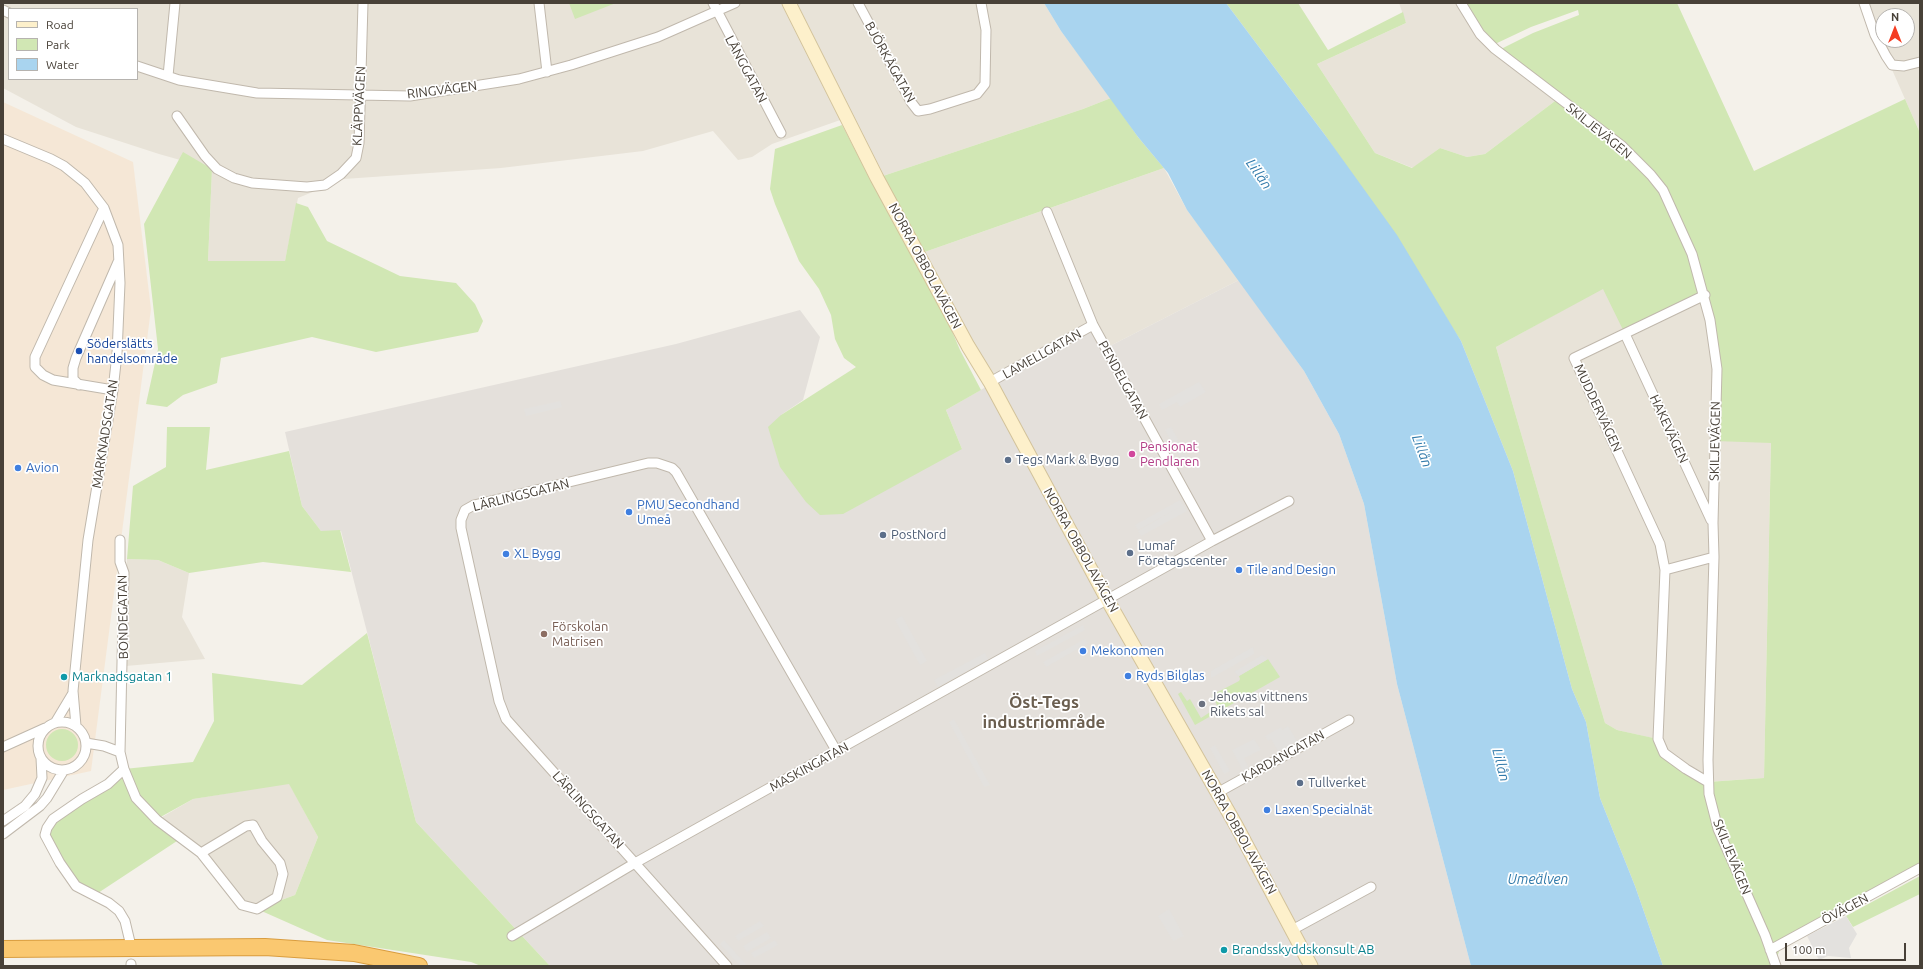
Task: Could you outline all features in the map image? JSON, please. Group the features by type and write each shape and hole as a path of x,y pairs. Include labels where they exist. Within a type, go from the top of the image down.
{"highway":[{"path":"3,949 266,947 354,953 419,966"},
{"path":"3,960 275,956 369,966"}],"street":[{"path":"168,76 175,3"},
{"name":"KLÄPPVÄGEN","path":"178,116 205,156 217,169 228,175 252,183 307,187 325,185 341,174 356,158 359,143 363,3"},
{"path":"539,3 547,72"},
{"name":"RINGVÄGEN","path":"138,66 179,80 257,93 410,96 519,79 547,72 658,37 714,7 736,3"},
{"name":"NORRA OBBOLAVÄGEN","path":"789,3 877,178 968,346 990,382 1108,601 1217,793 1311,966"},
{"name":"BJÖRKÅGATAN","path":"858,3 911,102 918,111 930,109 977,94 986,84 986,30 981,3"},
{"name":"SKILJEVÄGEN","path":"1461,3 1480,34 1495,50 1621,145 1651,175 1663,190 1692,254 1705,295 1710,320 1716,369 1709,794 1718,829 1776,966"},
{"path":"1864,3 1875,34 1892,65 1904,66 1920,62"},
{"name":"LÅNGGATAN","path":"714,7 781,134"},
{"name":"MARKNADSGATAN","path":"3,139 64,166 85,183 104,208 118,245 120,314 113,390 88,540 73,691 76,726"},
{"path":"104,208 35,357 36,367 42,375 53,380 113,390"},
{"name":"PENDELGATAN","path":"1047,212 1093,325 1212,541"},
{"path":"79,385 73,379 73,368 76,358 119,260"},
{"name":"MUDDERVÄGEN","path":"1705,295 1574,358 1660,544 1665,570 1658,739 1664,754 1686,770 1708,782"},
{"name":"LAMELLGATAN","path":"990,382 1093,325"},
{"name":"HAKEVÄGEN","path":"1625,334 1713,523"},
{"name":"LÄRLINGSGATAN","path":"727,966 506,719 500,701 461,528 462,514 465,510 474,505 648,464 657,463 672,468 676,472 837,752"},
{"name":"MASKINGATAN","path":"512,936 635,863 1108,601 1212,541 1289,501"},
{"name":"BONDEGATAN","path":"120,540 120,562 124,573 120,752 124,769 136,798 157,820 201,854 242,905 257,909 277,897 283,874 280,863 262,841 253,825 246,826 201,854"},
{"path":"1665,570 1714,557"},
{"name":"MARKNADSGATAN","path":"55,723 73,691"},
{"name":"KARDANGATAN","path":"1217,793 1349,720"},
{"path":"3,747 55,723 62,722 76,726 84,737 86,743 85,751 78,764 64,770 50,767 40,756"},
{"path":"3,821 25,806 35,794 42,778 38,746 39,739 46,728"},
{"path":"86,743 104,746 120,752"},
{"path":"124,769 108,784 82,799 53,819 47,828 45,835 60,863 76,886 102,899 119,911 125,921 130,942"},
{"path":"3,834 40,806 48,798 64,770"},
{"name":"ÖVÄGEN","path":"1770,950 1920,868"},
{"path":"1292,930 1371,887"}],"shaded area":[{"path":"3,3 1044,3 1061,31 1111,98 1083,109 877,178 846,118 772,144 752,157 738,160 713,131 643,151 501,168 344,179 298,198 285,261 208,261 212,169 159,154 76,127 3,88"},
{"path":"1399,3 1456,3 1463,16 1492,52 1555,101 1485,154 1467,157 1440,148 1413,168 1375,153 1317,64 1406,23"},
{"path":"1864,3 1920,3 1920,133 1883,48 1915,48 1915,8 1875,8 1875,30"},
{"name":"Söderslätts handelsområde","path":"3,102 133,162 151,309 91,771 3,790"},
{"path":"1164,168 1187,210 1239,280 1106,348 991,377 919,254"},
{"path":"1239,280 1304,371 1339,434 1364,504 1397,684 1471,966 550,966 416,822 341,531 321,531 302,506 285,432 676,344 800,310 820,337 803,400 781,415 962,449 946,410 1093,325 1106,348"},
{"path":"1603,288 1705,295 1771,442 1764,778 1708,782 1664,753 1657,739 1617,730 1605,723 1496,347"},
{"path":"1199,382 1206,392 1180,407 1177,402 1162,410 1159,404"},
{"path":"560,401 562,407 526,416 524,409"},
{"path":"1171,427 1189,459 1183,462 1165,430"},
{"path":"1180,500 1183,505 1138,530 1135,525"},
{"path":"1183,505 1187,511 1141,536 1138,531"},
{"path":"127,559 158,560 189,573 182,617 205,659 126,666"},
{"path":"902,616 927,661 920,665 895,620"},
{"path":"1083,625 1085,630 1037,656 1035,651"},
{"path":"1085,639 1088,643 1046,667 1043,662"},
{"path":"1253,647 1254,654 1211,678 1211,671"},
{"path":"985,653 988,659 938,687 934,680"},
{"path":"1262,655 1268,659 1239,676 1234,672"},
{"path":"954,719 990,785 984,787 949,722"},
{"path":"1288,726 1297,741 1278,751 1271,739 1268,741 1265,736 1281,727 1282,730"},
{"path":"1254,739 1261,750 1244,758 1249,769 1243,771 1232,750"},
{"path":"1215,745 1230,771 1224,774 1210,748"},
{"path":"289,783 318,837 295,895 257,909 242,905 201,853 157,820 193,799"},
{"path":"1169,909 1184,936 1173,941 1158,916"},
{"path":"1846,916 1857,934 1849,948 1851,958 1828,956 1819,960 1807,936"},
{"path":"760,921 764,926 738,941 735,936"},
{"path":"767,932 771,938 747,952 743,946"},
{"path":"724,940 747,966 740,966 720,944"},
{"path":"775,940 778,945 754,958 751,953"}],"green space":[{"path":"569,3 616,3 575,19"},
{"path":"1226,3 1298,3 1328,50 1403,12 1406,23 1317,64 1375,153 1412,168 1440,148 1467,157 1485,154 1555,101 1567,105 1501,49 1533,33 1579,15 1578,10 1531,27 1495,44 1469,12 1465,3 1677,3 1754,171 1905,99 1920,133 1920,868 1782,943 1775,963 1770,966 1663,966 1635,886 1600,798 1586,722 1572,689 1513,471 1461,341 1325,135","holes":["1603,289 1625,334 1705,295 1717,369 1715,441 1771,443 1764,778 1708,782 1664,754 1658,739 1617,730 1605,723 1496,347"]},
{"path":"1111,98 1138,137 1164,168 919,254 960,350 981,390 946,410 962,449 843,514 820,515 806,502 780,467 768,427 781,415 856,367 844,358 835,339 831,315 819,289 799,261 775,204 770,189 775,149 842,125 871,180 1083,109"},
{"path":"183,152 212,169 208,261 285,261 296,203 308,207 327,241 400,276 456,283 475,304 483,321 478,332 376,352 312,337 221,358 217,383 183,395 167,407 146,404 158,349 144,224"},
{"path":"167,427 210,427 206,470 289,451 302,506 321,531 340,530 351,572 263,562 189,573 158,560 127,559 133,486 166,467"},
{"path":"367,633 416,822 550,966 481,966 471,962 327,940 257,909 295,895 318,837 289,784 193,799 157,819 180,839 95,895 86,891 60,863 47,828 124,769 193,762 214,721 212,673 302,685"},
{"path":"1268,659 1280,677 1195,725 1178,694 1181,692 1187,701 1190,699 1201,718 1218,707 1212,695 1239,681 1239,676"},
{"path":"62,729 71,732 75,736 78,745 75,754 71,758 62,761 53,758 49,754 46,745 49,736 53,732"},
{"path":"1920,876 1920,894 1853,927 1846,916"}],"water":[{"name":"Umeälven","path":"1044,3 1226,3 1325,135 1397,235 1461,341 1513,471 1572,689 1586,722 1600,798 1635,886 1663,966 1471,966 1397,684 1364,504 1339,434 1304,371 1187,210 1168,173 1138,137 1061,31"}],"place":[{"name":"Söderslätts handelsområde","path":"79,351"},
{"name":"Pensionat Pendlaren","path":"1132,454"},
{"name":"Tegs Mark & Bygg","path":"1008,460"},
{"name":"Avion","path":"18,468"},
{"name":"PMU Secondhand Umeå","path":"629,512"},
{"name":"PostNord","path":"883,535"},
{"name":"Lumaf Företagscenter","path":"1130,553"},
{"name":"XL Bygg","path":"506,554"},
{"name":"Tile and Design","path":"1239,570"},
{"name":"Förskolan Matrisen","path":"544,634"},
{"name":"Mekonomen","path":"1083,651"},
{"name":"Ryds Bilglas","path":"1128,676"},
{"name":"Marknadsgatan 1","path":"64,677"},
{"name":"Jehovas vittnens Rikets sal","path":"1202,704"},
{"name":"Tullverket","path":"1300,783"},
{"name":"Laxen Specialnät","path":"1267,810"},
{"name":"Brandsskyddskonsult AB","path":"1224,950"}],"district":[{"name":"Öst-Tegs industriområde","path":"1044,712"}],"water label":[{"name":"Lillån","path":"1259,174"},
{"name":"Lillån","path":"1422,451"},
{"name":"Lillån","path":"1501,765"}]}
